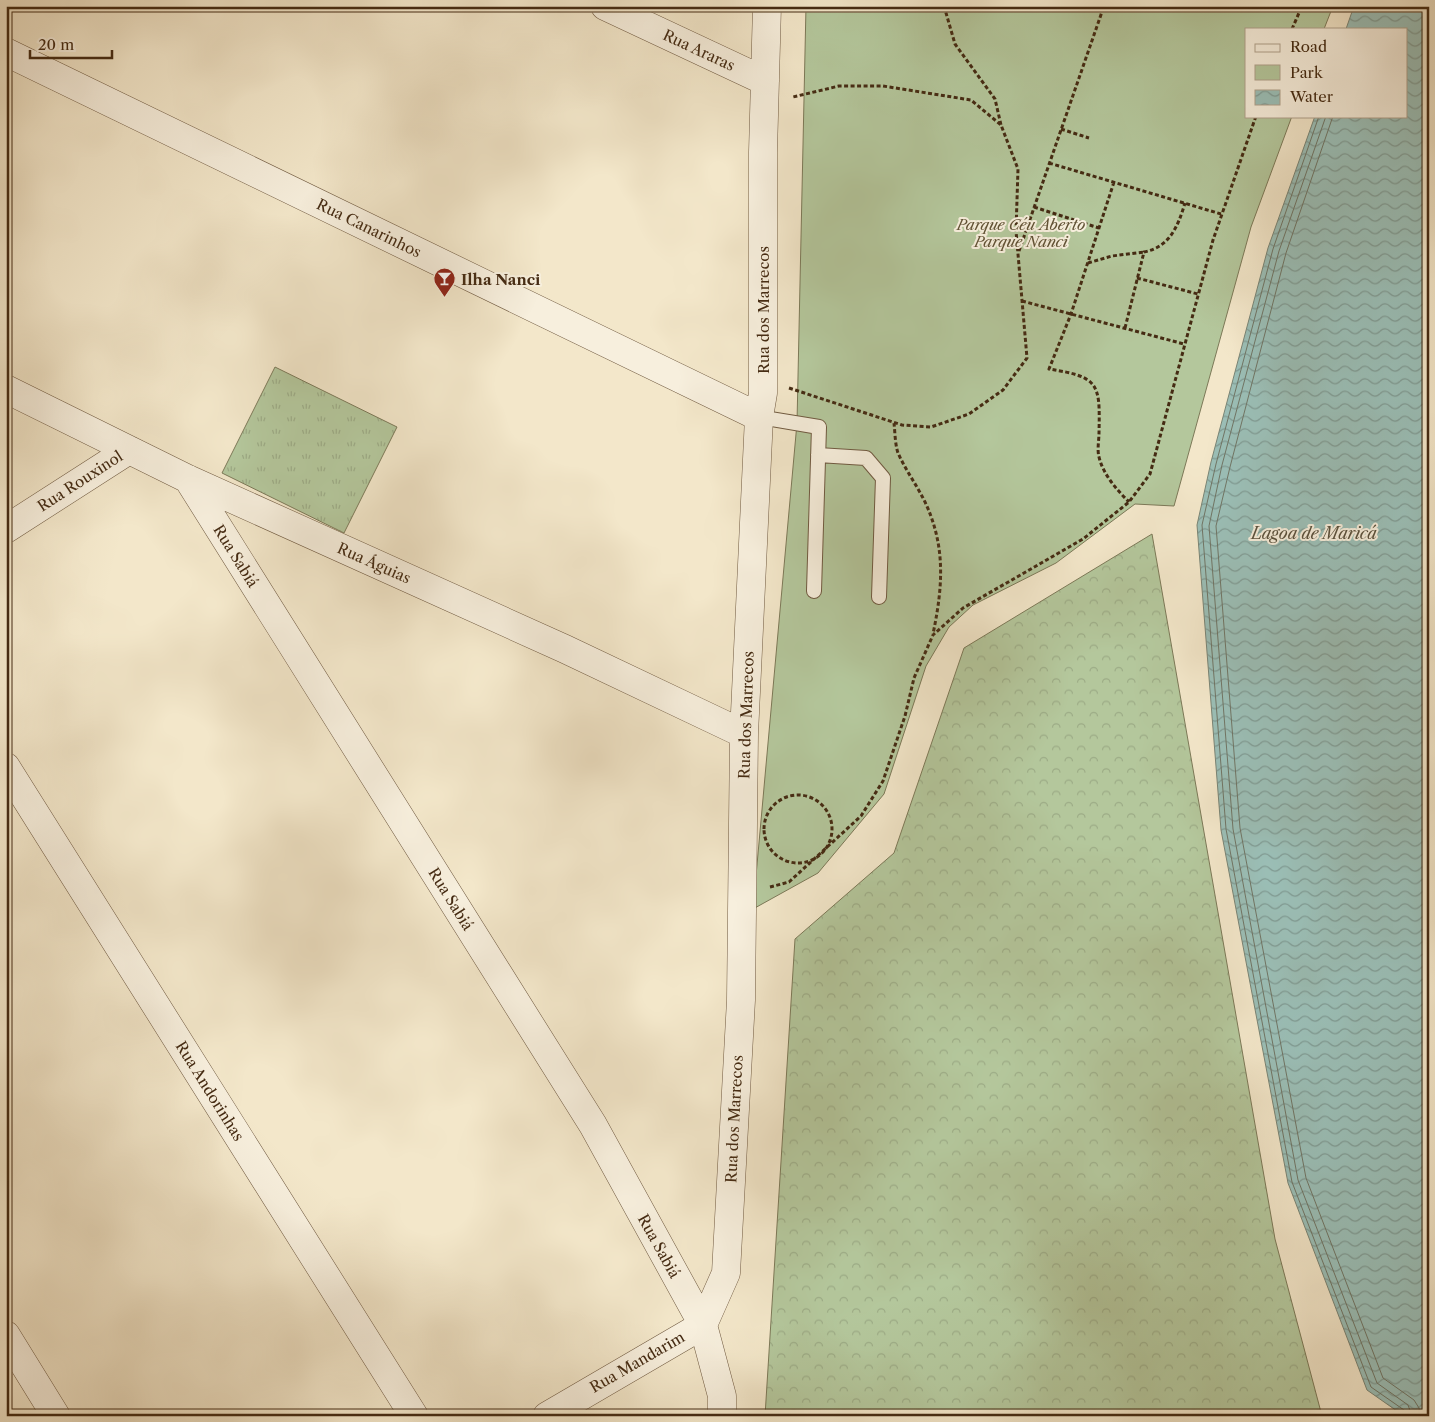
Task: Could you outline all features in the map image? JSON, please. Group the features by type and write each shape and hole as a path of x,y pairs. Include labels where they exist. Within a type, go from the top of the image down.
{"street":[{"name":"Rua Araras","path":"605,6 765,94"},
{"name":"Rua dos Marrecos","path":"703,1325 726,1273 740,1000 744,734 758,417 762,379 767,6"},
{"name":"Rua Canarinhos","path":"6,52 758,417"},
{"name":"Rua Águias","path":"6,389 188,479 565,649 744,734"},
{"name":"Rua Rouxinol","path":"6,529 128,450"},
{"name":"Rua Sabiá","path":"188,479 593,1125 703,1325"},
{"name":"Rua Andorinhas","path":"6,767 414,1416"},
{"name":"Rua Mandarim","path":"547,1416 703,1325"},
{"path":"703,1325 722,1396 722,1416"},
{"path":"6,1335 56,1416"}],"lane":[{"path":"758,417 819,427 814,591"},
{"path":"818,455 866,458 883,478 878,597"}],"path":[{"path":"762,379 894,423 931,426 969,414 1003,390 1027,358 1016,231 1018,169 1001,125 994,99 955,44 944,6"},
{"path":"1018,252 1104,6"},
{"path":"1292,28 1302,6"},
{"path":"765,94 808,92 839,86 883,86 971,100 1001,125"},
{"path":"933,635 963,608 1083,539 1128,502 1150,474 1221,214 1255,118"},
{"path":"1061,129 1089,138"},
{"path":"1049,163 1221,214"},
{"path":"1114,182 1071,314 1049,369 1079,374 1091,382 1100,399 1098,456 1105,473 1128,502"},
{"path":"1088,264 1112,256 1154,250 1164,244 1180,220 1185,203"},
{"path":"1034,207 1099,228"},
{"path":"1125,328 1144,252"},
{"path":"1137,278 1198,294"},
{"path":"1022,301 1184,344"},
{"path":"742,890 765,889 789,882 861,816 883,782 905,716 914,678 933,635 939,604 942,570 938,536 925,501 897,452 894,423"},
{"path":"795,795 806,796 817,801 825,809 831,825 829,842 823,852 814,859 802,863 780,858 772,852 764,832 769,811 785,798 795,795"}],"green space":[{"name":"Parque Céu Aberto Parque Nanci","path":"806,6 1333,6 1324,28 1245,28 1245,118 1291,118 1251,227 1174,506 1135,504 1056,563 973,605 949,627 926,666 884,794 818,873 753,909 797,423"},
{"path":"275,367 397,427 344,533 222,473"},
{"path":"1152,534 1275,1239 1322,1416 765,1416 795,939 894,853 964,648"}],"water":[{"name":"Lagoa de Maricá","path":"1354,6 1429,6 1429,1416 1404,1416 1367,1390 1288,1183 1221,830 1197,525 1211,462 1268,248 1314,118 1408,118 1408,28 1346,28"}],"place":[{"name":"Ilha Nanci","path":"445,298"}]}
